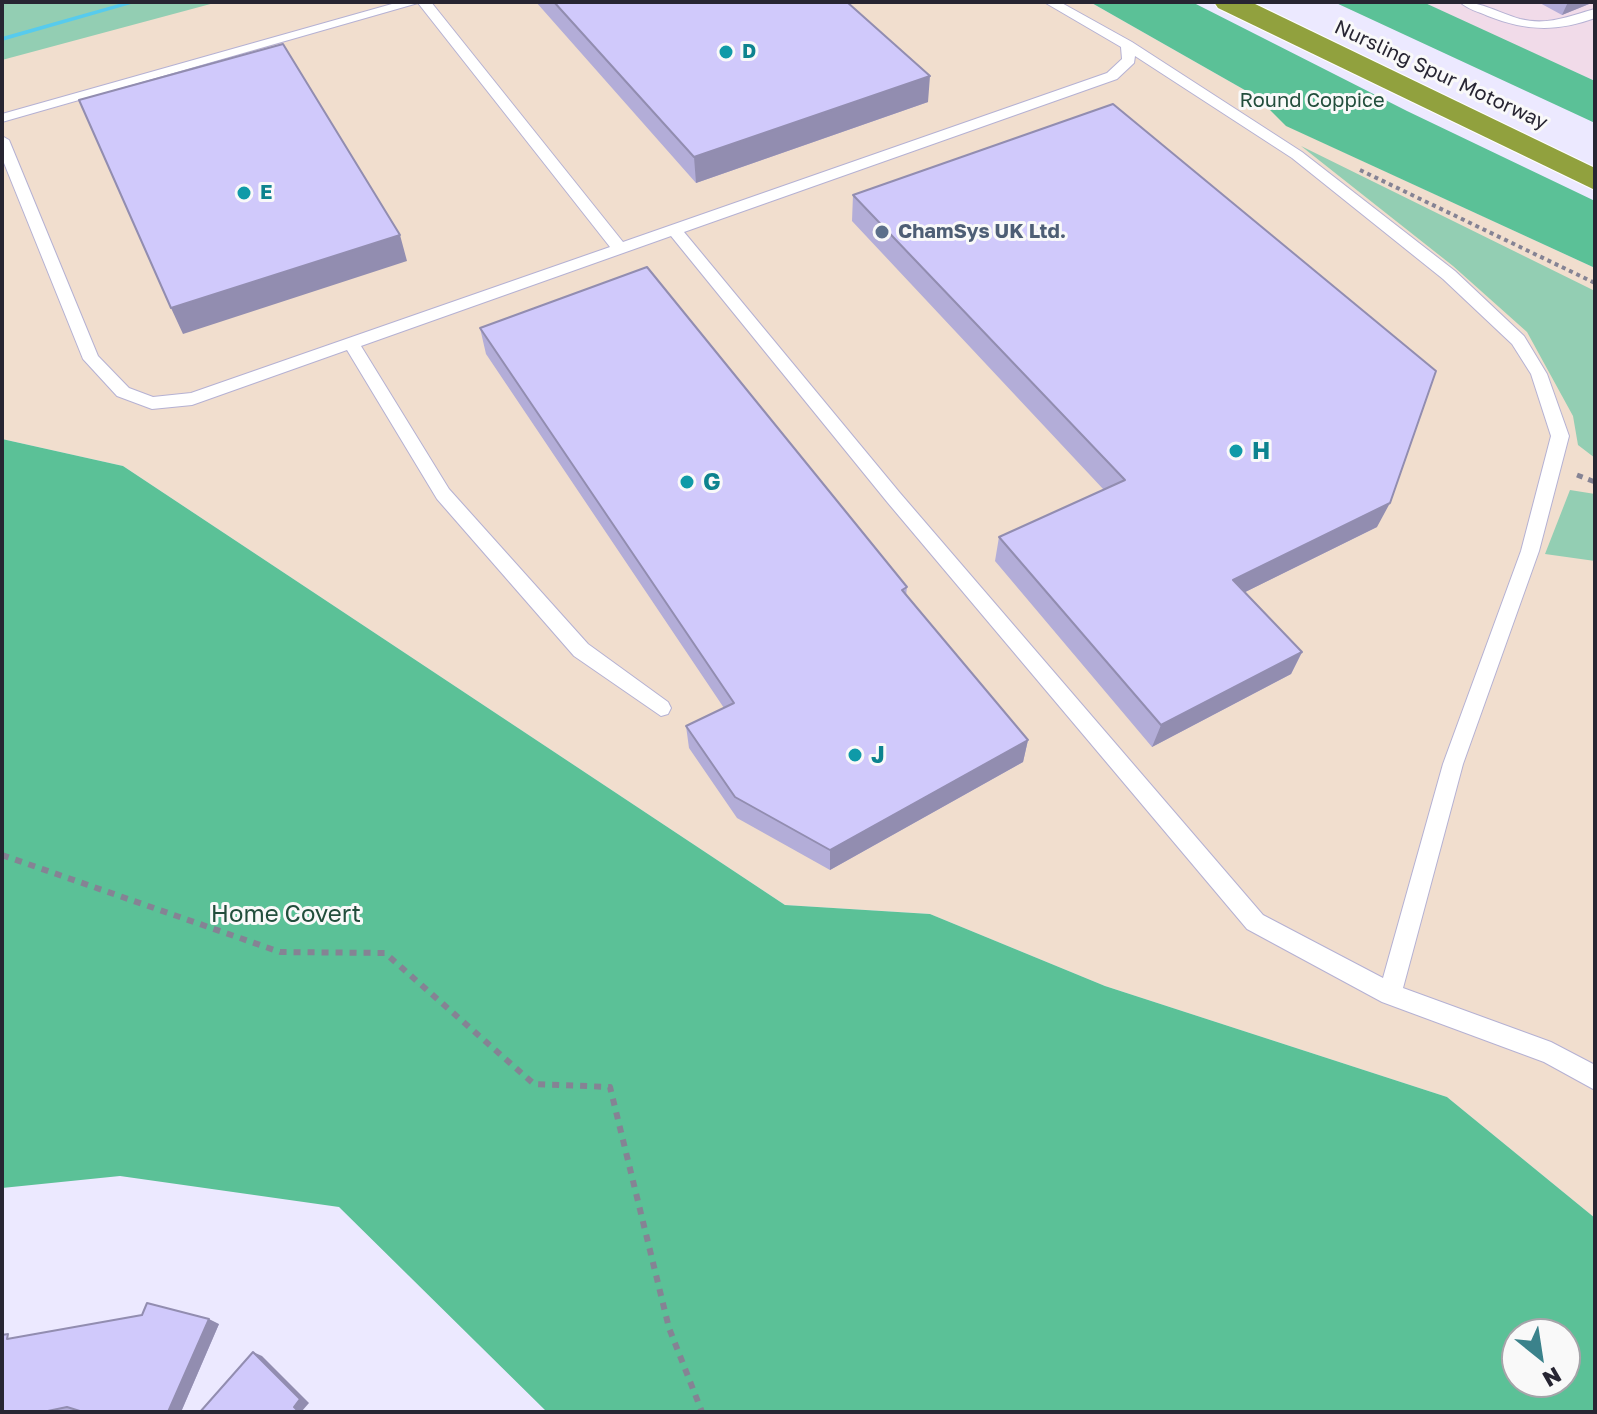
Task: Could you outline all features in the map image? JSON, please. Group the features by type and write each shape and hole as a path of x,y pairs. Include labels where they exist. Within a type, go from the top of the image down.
{"highway":[{"name":"Nursling Spur Motorway","path":"1228,2 1595,180"},
{"name":"Nursling Spur Motorway","path":"1288,2 1561,132"}],"lane":[{"path":"2,118 413,2"},
{"path":"424,2 619,248"},
{"path":"1050,2 1127,45 1297,155 1449,275 1518,340 1539,374 1560,436 1530,551 1453,764 1390,994"},
{"path":"1466,2 1532,27 1547,28 1595,13"},
{"path":"2,140 91,359 123,392 152,403 192,399 1112,76 1129,60 1127,45"},
{"path":"673,229 905,510 1255,922 1390,994 1551,1053 1595,1078"},
{"path":"351,343 443,494 581,650 661,708"}],"path":[{"path":"2,855 280,952 385,953 534,1084 610,1087 669,1328 702,1412"}],"shaded area":[{"path":"2,2 1090,2 1257,97 1287,126 1595,268 1595,1218 1447,1097 1105,986 930,914 785,905 123,466 2,439"},
{"path":"1423,2 1595,2 1595,81 1497,37"}],"green space":[{"path":"2,2 218,2 2,60"},
{"name":"Round Coppice","path":"1090,2 1192,2 1407,111 1595,201 1595,268 1286,126 1257,97"},
{"path":"1334,2 1423,2 1595,81 1595,123"},
{"path":"1301,146 1595,291 1595,458 1578,445 1573,416 1527,332 1453,266"},
{"name":"Home Covert","path":"2,439 123,466 785,905 930,914 1105,986 1447,1097 1595,1218 1595,1412 547,1412 339,1207 120,1176 2,1188"},
{"path":"1570,490 1595,494 1595,561 1545,554"}],"building":[{"name":"D","path":"554,2 847,2 930,76 694,157"},
{"name":"E","path":"283,44 400,235 171,308 79,100"},
{"name":"H","path":"1113,104 1436,371 1390,503 1233,580 1302,652 1161,725 999,537 1125,480 853,195"},
{"path":"647,267 907,587 902,590 1028,740 830,850 735,797 686,726 734,703 480,328"},
{"path":"147,1303 209,1319 168,1412 83,1412 67,1407 43,1412 2,1412 2,1335 8,1334 7,1339 142,1315"},
{"path":"253,1352 300,1399 294,1407 299,1412 200,1412"}],"waterway":[{"path":"2,39 134,2"}],"place":[{"name":"D","path":"726,52"},
{"name":"E","path":"244,193"},
{"name":"ChamSys UK Ltd.","path":"882,232"},
{"name":"H","path":"1236,451"},
{"name":"G","path":"687,482"},
{"name":"J","path":"855,755"}]}
